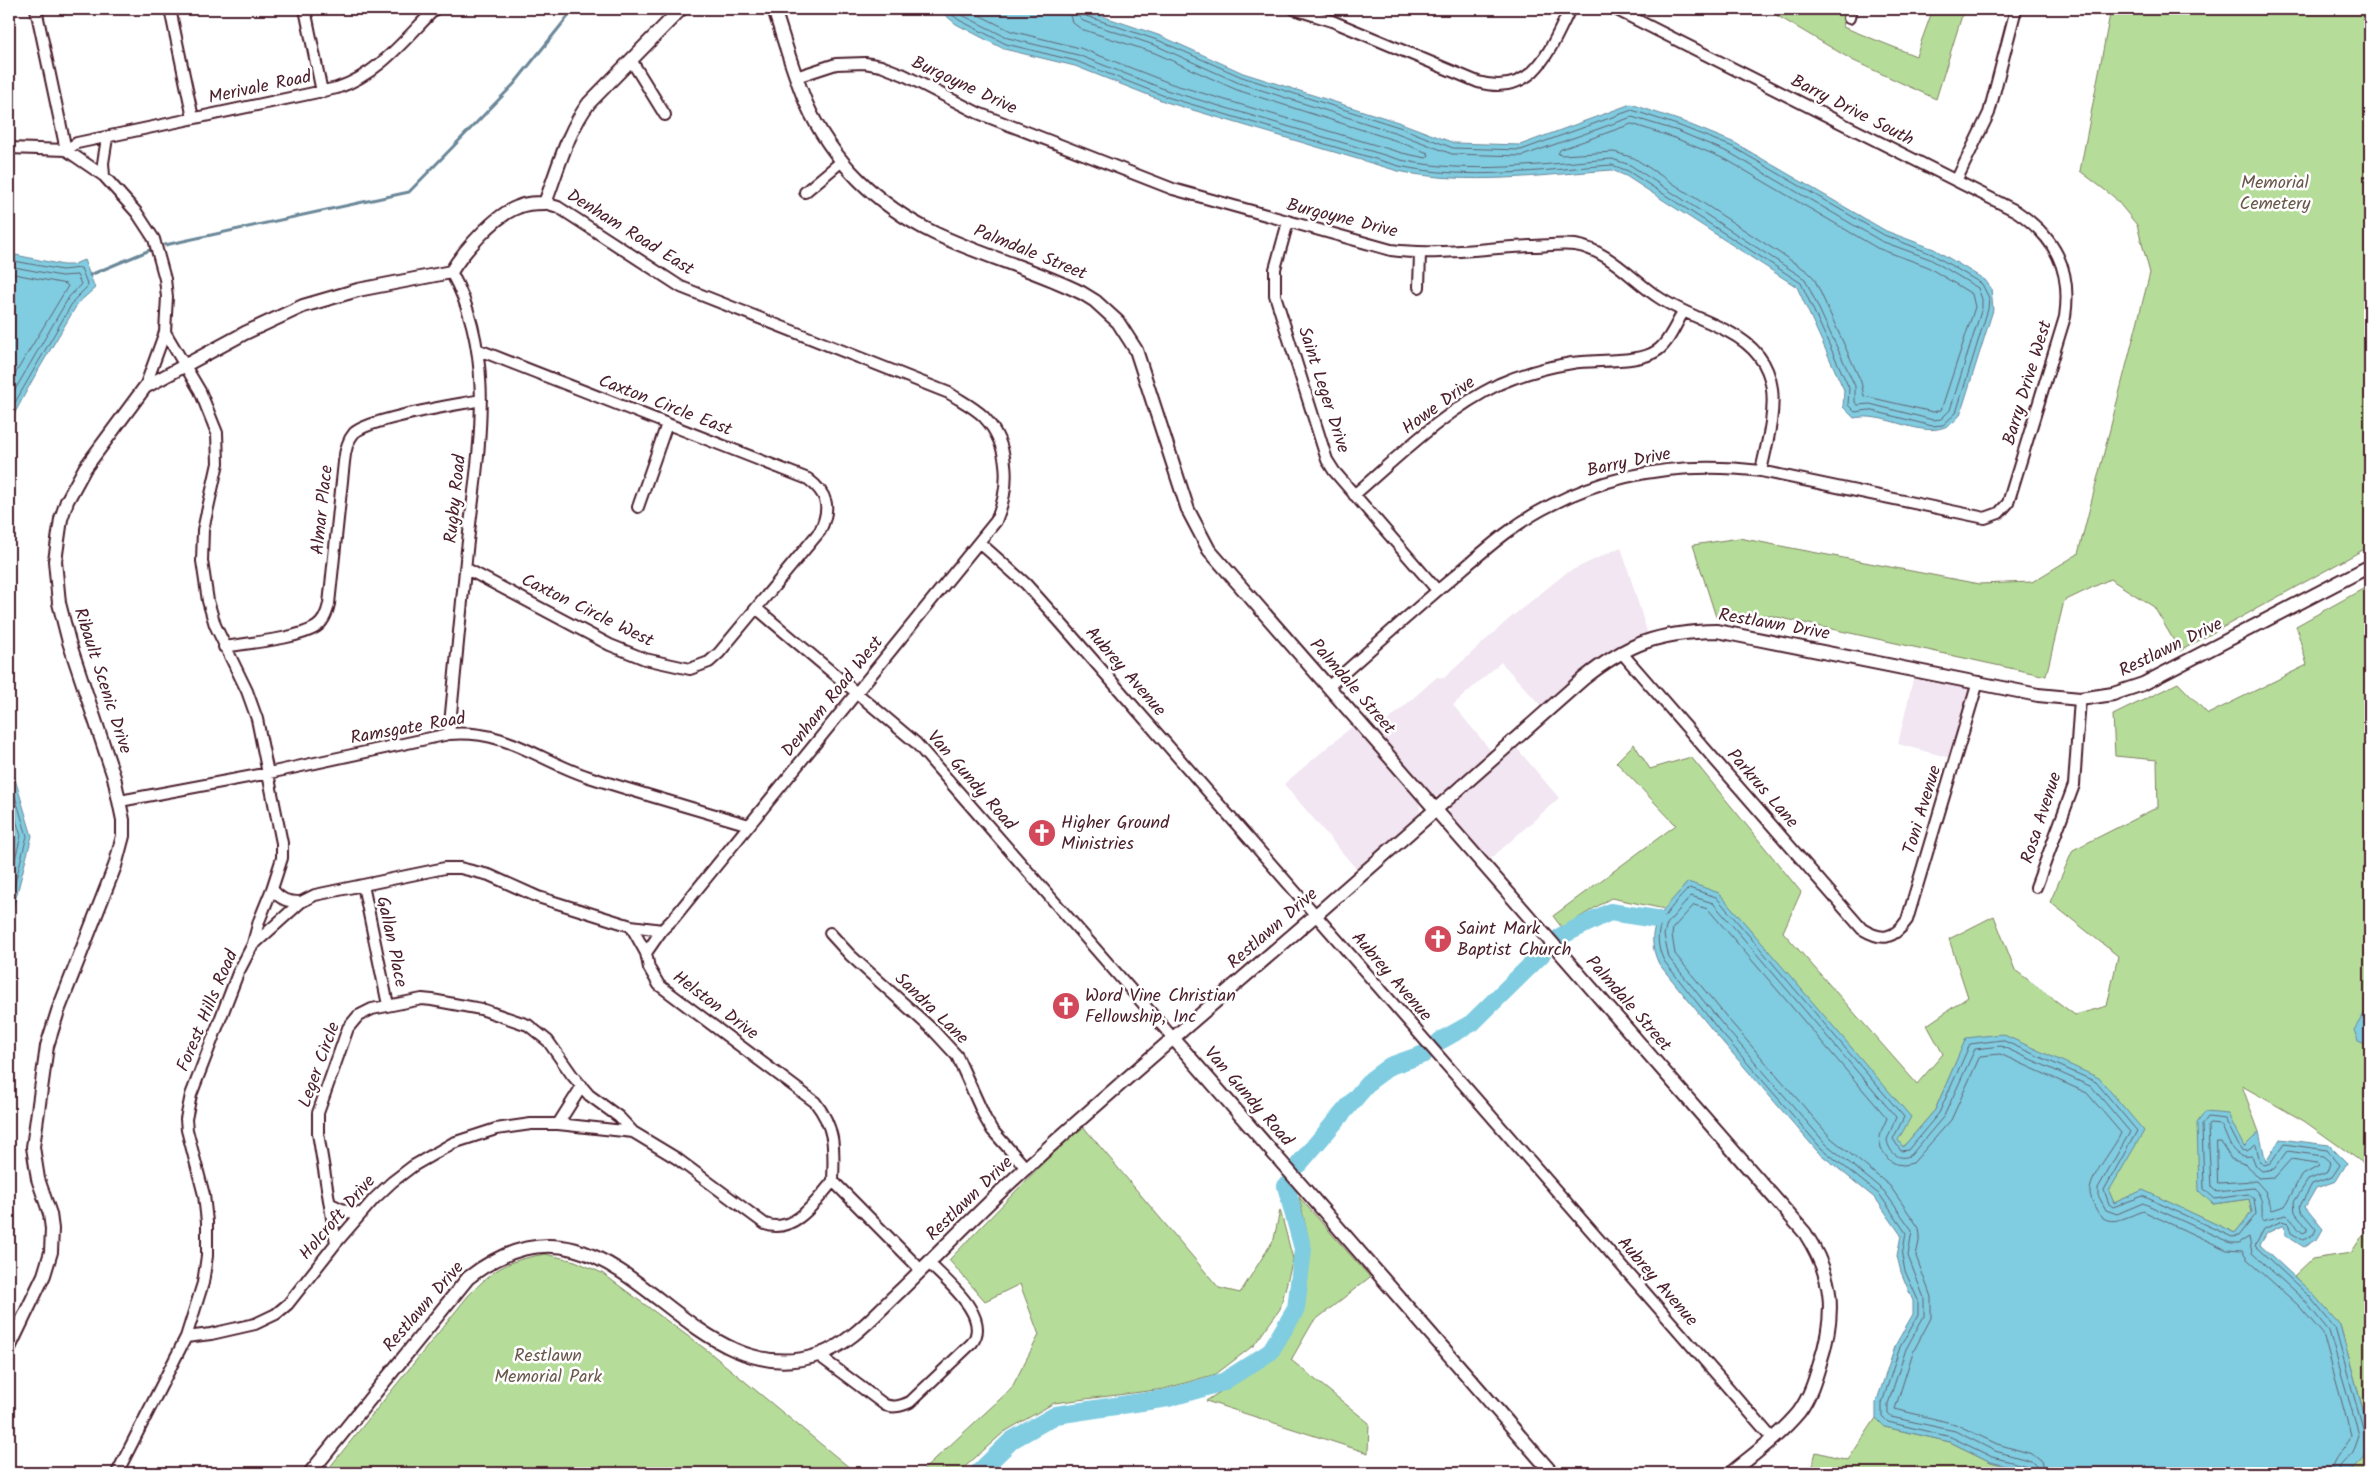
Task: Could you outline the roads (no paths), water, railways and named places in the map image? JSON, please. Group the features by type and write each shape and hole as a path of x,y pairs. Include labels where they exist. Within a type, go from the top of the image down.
{"street":[{"path":"36,9 66,150"},
{"path":"170,9 193,118"},
{"path":"305,9 322,92"},
{"name":"Merivale Road","path":"66,150 77,143 322,92 354,83 382,63 435,9"},
{"path":"545,203 572,129 579,116 681,9"},
{"name":"Palmdale Street","path":"774,9 796,77 815,120 842,161 871,192 914,222 935,233 1075,289 1095,301 1118,322 1132,343 1143,368 1188,510 1209,550 1805,1233 1815,1249 1828,1280 1832,1308 1827,1343 1808,1398 1793,1419 1731,1473"},
{"path":"1294,9 1332,21 1478,82 1499,86 1524,79 1544,61 1570,9"},
{"name":"Barry Drive South","path":"1616,9 2016,211 2033,222 2044,233 2060,259"},
{"path":"1956,181 1989,113 2016,9"},
{"path":"632,60 665,115"},
{"name":"Burgoyne Drive","path":"796,77 836,64 865,63 881,66 904,75 978,113 1173,189 1391,250 1420,253 1556,244 1582,247 1609,259 1656,296 1683,312 1729,332 1752,348 1766,366 1772,383 1774,402 1761,471"},
{"path":"104,176 103,162 107,138"},
{"path":"9,148 66,150 104,176 137,212 154,239 164,279 166,297 165,332 145,387"},
{"path":"805,192 842,161"},
{"name":"Denham Road East","path":"451,272 457,261 508,212 519,206 545,203 558,207 681,287 949,394 974,408 993,429 1005,458 1006,473"},
{"name":"Saint Leger Drive","path":"1288,222 1275,269 1275,295 1327,460 1354,495 1438,590"},
{"path":"1419,287 1420,253"},
{"name":"Barry Drive West","path":"2000,513 2008,503 2065,317 2067,289 2060,259"},
{"path":"186,364 302,306 358,290 451,272"},
{"name":"Rugby Road","path":"449,734 481,400 479,350 461,291 451,272"},
{"name":"Howe Drive","path":"1354,495 1434,425 1476,396 1500,384 1544,369 1574,362 1649,355 1665,343 1683,312"},
{"path":"165,332 186,364 203,398 217,433 218,463 203,530 202,561 208,601 224,647 247,691 257,719 282,843 282,858 259,921 252,947"},
{"name":"Caxton Circle East","path":"479,350 808,479 817,486 827,506"},
{"name":"Ribault Scenic Drive","path":"9,1348 44,1275 51,1252 52,1228 50,1214 38,1179 33,1147 45,1054 58,1011 119,852 123,820 120,801 64,625 59,603 55,561 61,519 75,485 85,468 145,387 186,364"},
{"name":"Almar Place","path":"224,647 302,633 316,627 326,614 329,604 346,448 355,432 372,423 481,400"},
{"path":"638,507 667,424"},
{"name":"Barry Drive","path":"1328,686 1497,540 1549,505 1594,486 1649,472 1687,468 1729,467 1761,471 1986,518 2000,513"},
{"name":"Denham Road West","path":"662,930 674,919 996,522 1003,505 1006,473"},
{"name":"Caxton Circle West","path":"465,568 610,644 645,659 690,669 709,662 719,654 820,531 826,519 827,506"},
{"name":"Aubrey Avenue","path":"980,543 1026,584 1054,615 1772,1438"},
{"name":"Restlawn Drive","path":"310,1473 468,1278 496,1259 528,1248 545,1246 566,1248 584,1252 602,1260 636,1281 708,1337 735,1351 766,1359 801,1358 818,1355 834,1347 864,1325 1026,1168 1316,915 1582,679 1621,652 1651,638 1717,631 2038,695 2080,699 2113,694 2143,684 2370,566"},
{"name":"Van Gundy Road","path":"756,608 916,743 1552,1473"},
{"name":"Parkrus Lane","path":"1621,652 1862,929 1873,936 1884,938"},
{"name":"Toni Avenue","path":"1884,938 1900,929 1906,920 1978,682"},
{"name":"Rosa Avenue","path":"2036,887 2074,785 2080,699"},
{"name":"Ramsgate Road","path":"120,801 269,773 449,734 477,734 503,740 588,777 750,825"},
{"path":"272,889 279,898 290,902 301,902 315,896 363,885 445,868 460,868 489,875 538,897 631,926 662,930 646,954"},
{"name":"Gallan Place","path":"363,885 388,1005"},
{"name":"Forest Hills Road","path":"117,1473 186,1337 203,1283 207,1256 207,1222 204,1195 187,1130 188,1107 191,1095 238,973 252,947 301,902"},
{"name":"Helston Drive","path":"631,926 646,954 649,968 660,985 815,1102 826,1118 832,1134 834,1145 833,1181"},
{"name":"Sandra Lane","path":"830,933 850,955 934,1030 957,1056 984,1118 992,1130 1026,1168"},
{"name":"Leger Circle","path":"336,1243 318,1133 318,1114 321,1100 352,1022 364,1012 388,1005 422,999 481,1008 528,1025 548,1041 582,1086 620,1117 633,1132"},
{"path":"558,1124 582,1086"},
{"name":"Holcroft Drive","path":"186,1337 211,1334 254,1324 270,1317 288,1304 336,1243 374,1199 406,1171 453,1143 496,1129 531,1124 558,1124 633,1132 676,1158 765,1224 772,1227 787,1225 795,1220 833,1181"},
{"path":"818,1355 885,1405 892,1407 901,1406 910,1402 972,1343 976,1338 978,1326 972,1310 833,1181"},
{"path":"331,1204 350,1213 361,1213"}],"water":[{"path":"933,9 1081,9 1161,36 1243,73 1401,123 1454,143 1520,145 1631,104 1681,121 1735,143 1886,231 1934,249 1985,280 1991,288 1993,310 1960,415 1949,425 1937,429 1911,427 1868,417 1854,418 1843,407 1844,390 1797,287 1626,176 1612,170 1478,179 1451,178 1398,171 1166,102 1075,66 1004,49 956,24 944,14"},
{"path":"9,255 63,265 72,265 84,260 95,288 78,303 33,379 11,420 9,429"},
{"path":"9,759 32,836 9,924"},
{"path":"1688,882 1719,893 1911,1117 1898,1140 1903,1147 1935,1110 1966,1038 2002,1034 2099,1078 2144,1131 2109,1191 2114,1203 2143,1190 2235,1233 2252,1212 2249,1199 2213,1204 2199,1191 2197,1123 2205,1112 2228,1114 2244,1147 2259,1132 2266,1162 2280,1139 2329,1145 2347,1163 2336,1181 2316,1188 2305,1207 2323,1229 2318,1238 2304,1247 2285,1235 2284,1225 2267,1233 2260,1245 2312,1293 2340,1325 2370,1436 2363,1458 2348,1473 2034,1473 1991,1462 1950,1442 1885,1427 1876,1418 1876,1403 1896,1344 1913,1314 1913,1301 1901,1272 1897,1256 1901,1235 1876,1199 1818,1152 1714,1032 1659,964 1654,951 1654,928 1664,910"},
{"path":"2370,1008 2370,1046 2358,1041 2354,1030 2365,1012"}],"waterway":[{"path":"165,245 409,192 514,84 574,9"},
{"path":"90,275 150,250"},
{"path":"1561,936 1610,912 1656,919"},
{"path":"1440,1041 1472,1023 1542,954"},
{"path":"1299,1164 1371,1080 1390,1066 1424,1054"},
{"path":"978,1473 1012,1440 1056,1415 1168,1398 1223,1382 1270,1352 1296,1309 1303,1249 1286,1186"}],"place":[{"name":"Higher Ground Ministries","path":"1042,833"},
{"name":"Saint Mark Baptist Church","path":"1438,939"},
{"name":"Word Vine Christian Fellowship, Inc","path":"1066,1006"}],"park label":[{"name":"Memorial Cemetery","path":"2275,193"},
{"name":"Restlawn Memorial Park","path":"548,1366"}]}
